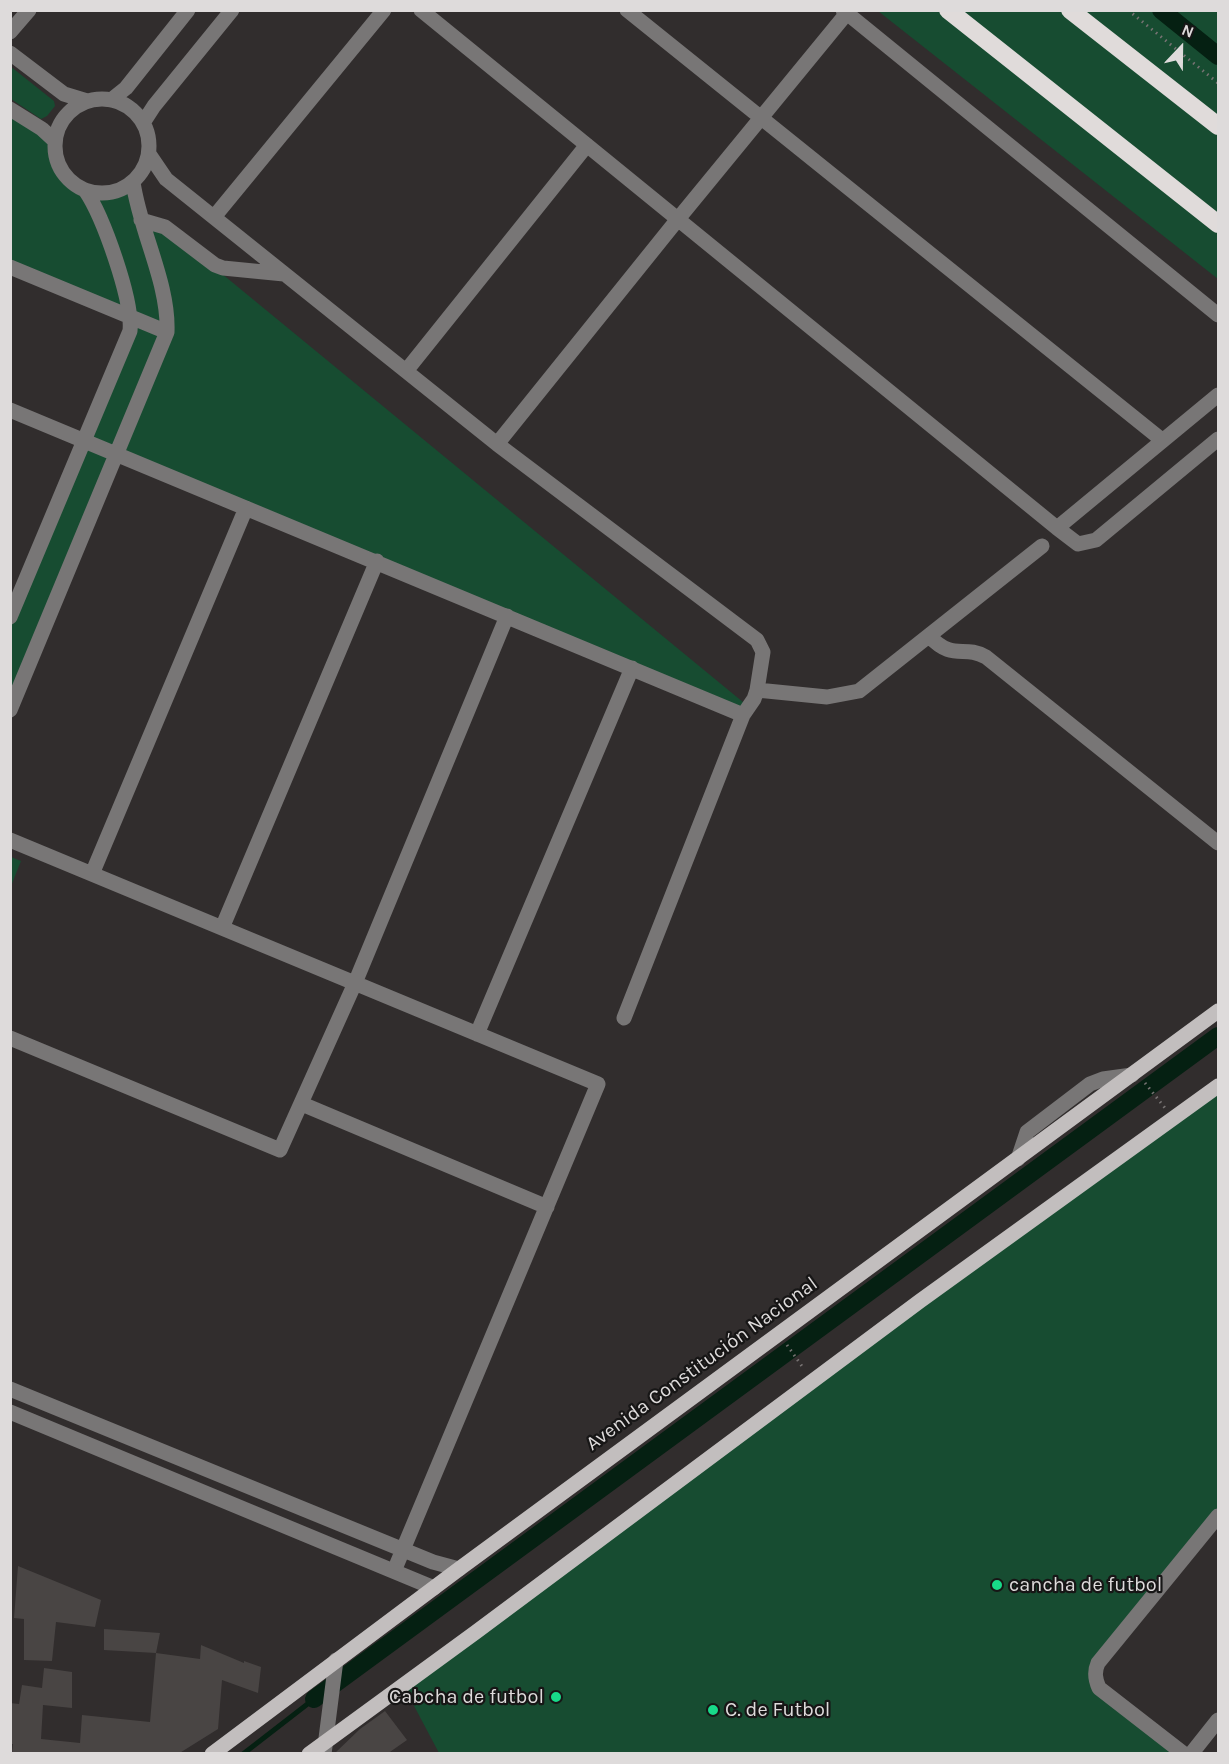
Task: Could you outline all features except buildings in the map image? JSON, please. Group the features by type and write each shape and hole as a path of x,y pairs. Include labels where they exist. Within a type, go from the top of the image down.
{"highway":[{"path":"948,10 1218,224"},
{"path":"1070,10 1218,126"}],"main road":[{"name":"Avenida Constitución Nacional","path":"212,1754 459,1569 1218,1011"},
{"path":"309,1754 325,1747 812,1382 1218,1086"}],"street":[{"path":"10,32 29,10"},
{"path":"111,100 126,88 188,10"},
{"path":"143,123 154,106 232,10"},
{"path":"214,217 384,10"},
{"path":"421,10 1078,544 1096,540 1218,439"},
{"path":"627,10 1162,440"},
{"path":"497,444 845,12 1218,315"},
{"path":"10,53 64,94 87,101 111,100 124,104 135,112 143,123 148,138 149,154 143,170 133,182 112,192 100,193 85,190 72,182 62,171 56,157 55,141 58,128 75,107 87,101"},
{"path":"10,109 42,129 55,141"},
{"path":"406,371 587,145"},
{"path":"149,154 166,179 284,274 497,444 757,640 763,652 754,699 743,715 624,1018"},
{"path":"10,710 166,332 167,306 141,220 133,182"},
{"path":"10,616 130,331 131,318 128,301 100,215 85,190"},
{"path":"141,220 165,227 215,265 223,268 284,274"},
{"path":"10,267 166,332"},
{"path":"1057,528 1218,395"},
{"path":"10,410 743,715"},
{"path":"92,874 246,508"},
{"path":"757,690 827,697 859,691 1042,546"},
{"path":"222,928 377,561"},
{"path":"10,1038 280,1150 354,983 507,616"},
{"path":"929,636 939,646 951,651 962,653 972,651 986,657 1218,843"},
{"path":"477,1034 632,668"},
{"path":"10,840 598,1084 394,1571"},
{"path":"302,1104 547,1207"},
{"path":"10,1389 433,1562 459,1569"},
{"path":"10,1412 434,1588"},
{"path":"141,1467 151,1446"},
{"path":"1184,1754 1099,1688 1095,1670 1098,1663 1218,1516"},
{"path":"325,1747 336,1660"},
{"path":"1191,1754 1218,1720"}],"path":[{"path":"1128,10 1218,83"},
{"path":"1134,1073 1173,1118"},
{"path":"779,1334 812,1382"}],"green space":[{"path":"878,11 1218,11 1218,279"},
{"path":"10,66 54,101 55,106 47,116 41,119 11,99"},
{"path":"11,112 55,141 62,171 85,190 133,182 139,213 165,227 749,707 743,715 116,453 11,710 11,617 131,322 11,267"},
{"path":"11,857 21,861 11,886"},
{"path":"1218,1086 1218,1518 1095,1670 1099,1688 1181,1753 439,1753 403,1685"}],"waterway":[{"path":"1161,10 1218,56"},
{"path":"314,1699 1218,1036"},
{"path":"243,1754 314,1699"}],"place":[{"name":"cancha de futbol","path":"997,1585"},
{"name":"Cabcha de futbol","path":"556,1697"},
{"name":"C. de Futbol","path":"713,1710"}]}
